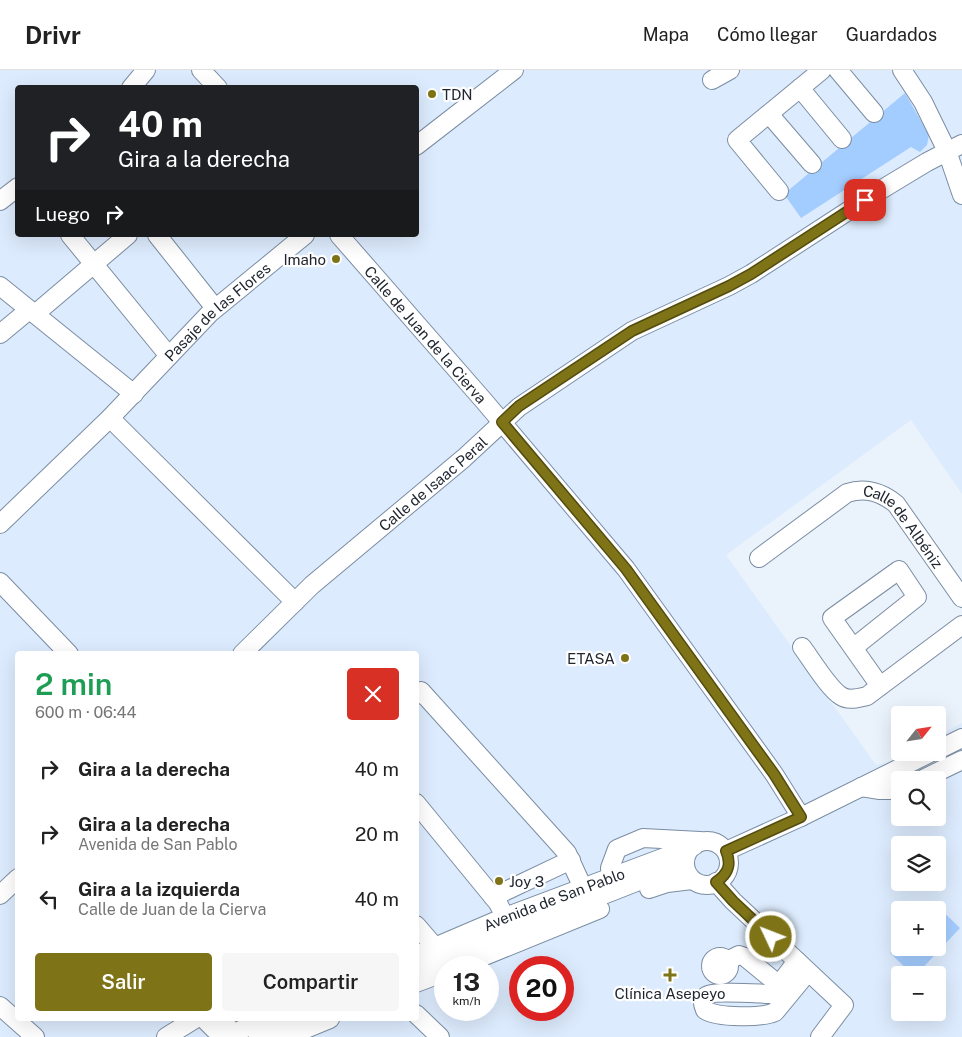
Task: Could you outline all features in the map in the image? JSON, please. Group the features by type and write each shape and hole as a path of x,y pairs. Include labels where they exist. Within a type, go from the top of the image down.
{"street":[{"path":"134,85 146,70"},
{"path":"201,70 215,85"},
{"path":"419,144 514,70"},
{"path":"712,80 730,70"},
{"path":"779,191 737,140 822,70"},
{"path":"838,70 874,113"},
{"path":"902,70 954,147 962,195"},
{"path":"800,88 842,139"},
{"path":"769,114 812,164"},
{"name":"Calle de Isaac Peral","path":"245,651 312,585 464,458 519,406 632,331 751,274 879,191 954,147"},
{"path":"0,201 15,189"},
{"path":"72,237 169,356"},
{"path":"0,334 32,312 126,237"},
{"path":"159,237 216,308"},
{"name":"Pasaje de las Flores","path":"0,524 134,394 216,308 303,237"},
{"name":"Calle de Juan de la Cierva","path":"341,237 502,422 626,569 774,774 801,817"},
{"path":"0,286 134,394"},
{"path":"110,418 295,602"},
{"name":"Calle de Albéniz","path":"758,558 847,493 857,490 869,490 881,494 896,504 962,598"},
{"path":"853,648 917,597 899,570 832,618 853,648 880,686"},
{"path":"0,582 66,651"},
{"path":"802,647 833,690 842,698 857,699 867,696 962,625"},
{"path":"419,693 422,691 567,853 583,888"},
{"path":"946,746 962,738"},
{"path":"939,771 962,760"},
{"path":"726,851 801,817 914,761"},
{"path":"861,787 891,790"},
{"path":"419,807 493,897 505,917"},
{"path":"612,878 610,868 617,849 641,838 656,838 722,845 730,864 724,877 716,882 700,883 689,873 686,854 701,844"},
{"name":"Avenida de San Pablo","path":"419,954 505,917 701,844"},
{"path":"493,897 571,860"},
{"name":"Avenida de San Pablo","path":"419,969 672,868 689,873"},
{"name":"Avenida de San Pablo","path":"485,956 689,873"},
{"path":"0,895 15,881"},
{"path":"716,882 733,901 844,1005 820,1037"},
{"path":"419,928 435,947"},
{"path":"727,961 739,955 745,956 778,984"},
{"path":"803,966 776,1012 768,1015 710,1014 704,1010 702,1003 708,994 772,994 778,984 803,966"},
{"path":"419,982 434,976"},
{"path":"0,1006 15,1019"},
{"path":"419,1017 440,1037"},
{"path":"17,1021 36,1037"},
{"path":"166,1037 192,1021"},
{"path":"206,1021 214,1029 226,1029 259,1021"},
{"path":"258,1037 296,1021"},
{"path":"286,1037 325,1021"}],"shaded area":[{"path":"0,70 962,70 962,494 911,420 726,555 876,765 891,760 946,761 946,732 962,723 962,1037 0,1037"},
{"path":"905,93 929,135 927,145 920,152 911,147 801,218 784,194"},
{"path":"946,915 960,928 946,943"},
{"path":"893,956 934,956 924,966 904,966"}],"place":[{"name":"TDN","path":"432,94"},
{"name":"Imaho","path":"336,259"},
{"name":"ETASA","path":"625,658"},
{"name":"Joy 3","path":"499,881"},
{"name":"Clínica Asepeyo","path":"670,975"}],"route":[{"path":"771,937 716,882 724,877 728,871 730,864 726,851 801,817 774,774 626,569 531,459 502,422 519,406 632,331 751,274 865,200"}]}
